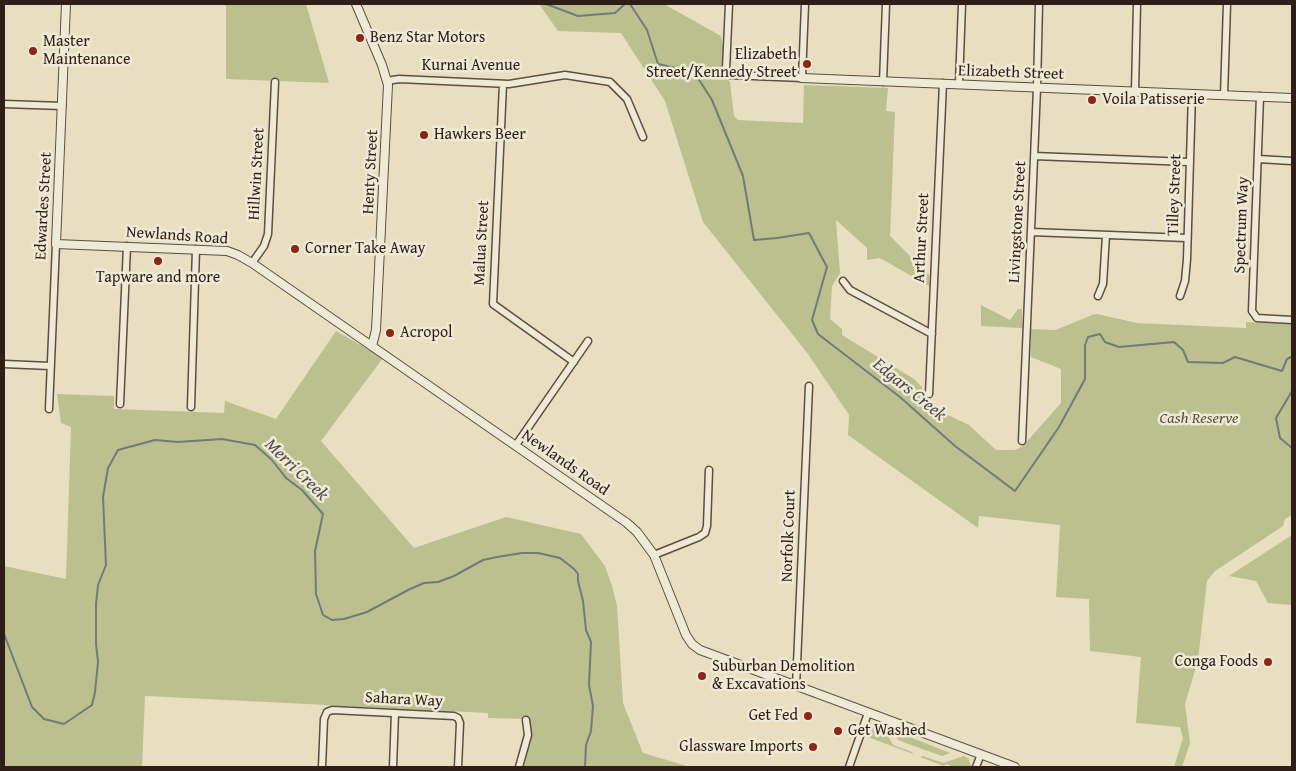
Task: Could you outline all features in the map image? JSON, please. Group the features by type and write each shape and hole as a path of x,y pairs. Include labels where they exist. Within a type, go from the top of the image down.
{"street":[{"name":"Edwardes Street","path":"49,409 66,4"},
{"name":"Henty Street","path":"356,4 376,50 387,81 388,94 376,330 372,346"},
{"name":"Elizabeth Street","path":"728,4 726,69 729,74 1292,98"},
{"path":"802,78 806,4"},
{"path":"883,82 886,4"},
{"path":"959,84 962,4"},
{"name":"Livingstone Street","path":"1022,441 1038,88 1039,4"},
{"path":"1135,91 1137,4"},
{"path":"1224,95 1227,4"},
{"name":"Kurnai Avenue","path":"387,81 399,79 503,84 565,75 610,82 627,99 644,137"},
{"name":"Hillwin Street","path":"252,263 266,242 268,234 274,82"},
{"name":"Arthur Street","path":"929,394 943,83"},
{"name":"Malua Street","path":"503,84 493,304 574,362"},
{"name":"Tilley Street","path":"1180,296 1185,281 1192,94"},
{"name":"Spectrum Way","path":"1260,96 1252,311 1258,318 1292,320"},
{"path":"4,104 62,106"},
{"path":"1034,156 1189,162"},
{"path":"1258,159 1292,161"},
{"path":"1031,232 1187,238"},
{"path":"1098,296 1103,284 1106,235"},
{"name":"Newlands Road","path":"56,244 227,251 252,263 627,523 637,532 654,555 686,635 692,644 707,653 796,687 1015,767"},
{"path":"120,404 127,246"},
{"path":"191,406 196,250"},
{"path":"842,281 850,290 932,334"},
{"path":"516,445 588,342"},
{"path":"4,364 50,366"},
{"name":"Norfolk Court","path":"796,687 809,386"},
{"path":"654,555 705,533 707,526 709,470"},
{"name":"Sahara Way","path":"322,767 324,719 329,710 454,716 458,718 460,723 458,767"},
{"path":"393,767 395,713"},
{"path":"849,767 868,713"},
{"path":"519,767 528,735 526,720"},
{"path":"976,767 981,754"}],"green space":[{"path":"226,4 306,4 329,83 226,79"},
{"name":"Cash Reserve","path":"539,4 664,4 721,36 729,75 724,75 730,82 734,116 738,120 803,123 804,85 888,88 886,111 895,112 890,236 929,275 929,286 880,258 867,260 867,248 836,220 840,273 832,286 830,319 842,329 842,335 914,379 922,387 921,398 933,408 969,425 996,450 1015,450 1023,446 1061,403 1061,369 1031,357 1031,329 1056,330 1097,314 1137,323 1246,328 1246,322 1292,324 1292,515 1285,519 1283,526 1215,571 1207,581 1198,660 1185,704 1190,743 1182,767 1174,767 1183,738 1180,727 1136,723 1141,657 1090,651 1089,599 1056,597 1060,525 979,516 978,528 848,435 849,415 808,354 703,222 665,101 621,33 558,31"},
{"path":"981,305 1010,320 1018,309 1022,309 1022,328 981,326"},
{"path":"336,331 383,358 321,441 414,548 506,517 581,534 605,566 612,586 617,606 623,703 643,753 690,767 524,767 531,737 529,719 488,718 488,713 145,696 142,767 4,767 4,566 66,579 71,427 61,423 57,394 114,396 114,409 224,413 225,401 276,419"},
{"path":"1292,535 1292,605 1268,603 1256,581 1229,576"},
{"path":"874,724 883,727 893,745 913,754 868,737 869,733 867,732"},
{"path":"893,732 950,753 942,756 914,746 898,740"},
{"path":"923,756 943,763 964,756 969,759 971,767 955,767 946,764 944,766 920,757"}],"waterway":[{"name":"Edgars Creek","path":"546,4 578,16 615,13 625,4"},
{"name":"Edgars Creek","path":"630,4 647,30 658,64 694,72 712,100 743,176 754,240 809,233 827,267 812,320 818,334 900,397 955,446 1015,491 1059,427 1085,379 1085,345 1088,337 1100,334 1105,342 1119,347 1174,342 1183,350 1188,362 1223,363 1235,357 1282,371 1287,359 1291,357 1292,359"},
{"name":"Edgars Creek","path":"1292,391 1276,418 1280,438 1292,448"},
{"name":"Merri Creek","path":"4,634 32,707 44,719 64,724 92,705 98,662 96,604 98,585 106,565 103,497 108,468 118,450 155,440 178,442 222,439 255,445 272,460 286,478 302,490 323,514 315,551 316,594 323,615 332,620 344,619 367,612 424,583 438,582 454,576 483,560 497,557 522,553 538,553 560,558 574,569 578,574 586,630 591,642 589,685 593,706 591,731 586,745 585,767"}],"place":[{"name":"Benz Star Motors","path":"360,38"},
{"name":"Master Maintenance","path":"33,51"},
{"name":"Elizabeth Street/Kennedy Street","path":"807,64"},
{"name":"Voila Patisserie","path":"1092,100"},
{"name":"Hawkers Beer","path":"424,135"},
{"name":"Corner Take Away","path":"295,249"},
{"name":"Tapware and more","path":"158,261"},
{"name":"Acropol","path":"390,333"},
{"name":"Conga Foods","path":"1268,662"},
{"name":"Suburban Demolition & Excavations","path":"702,676"},
{"name":"Get Fed","path":"808,716"},
{"name":"Get Washed","path":"838,731"},
{"name":"Glassware Imports","path":"813,747"}]}
